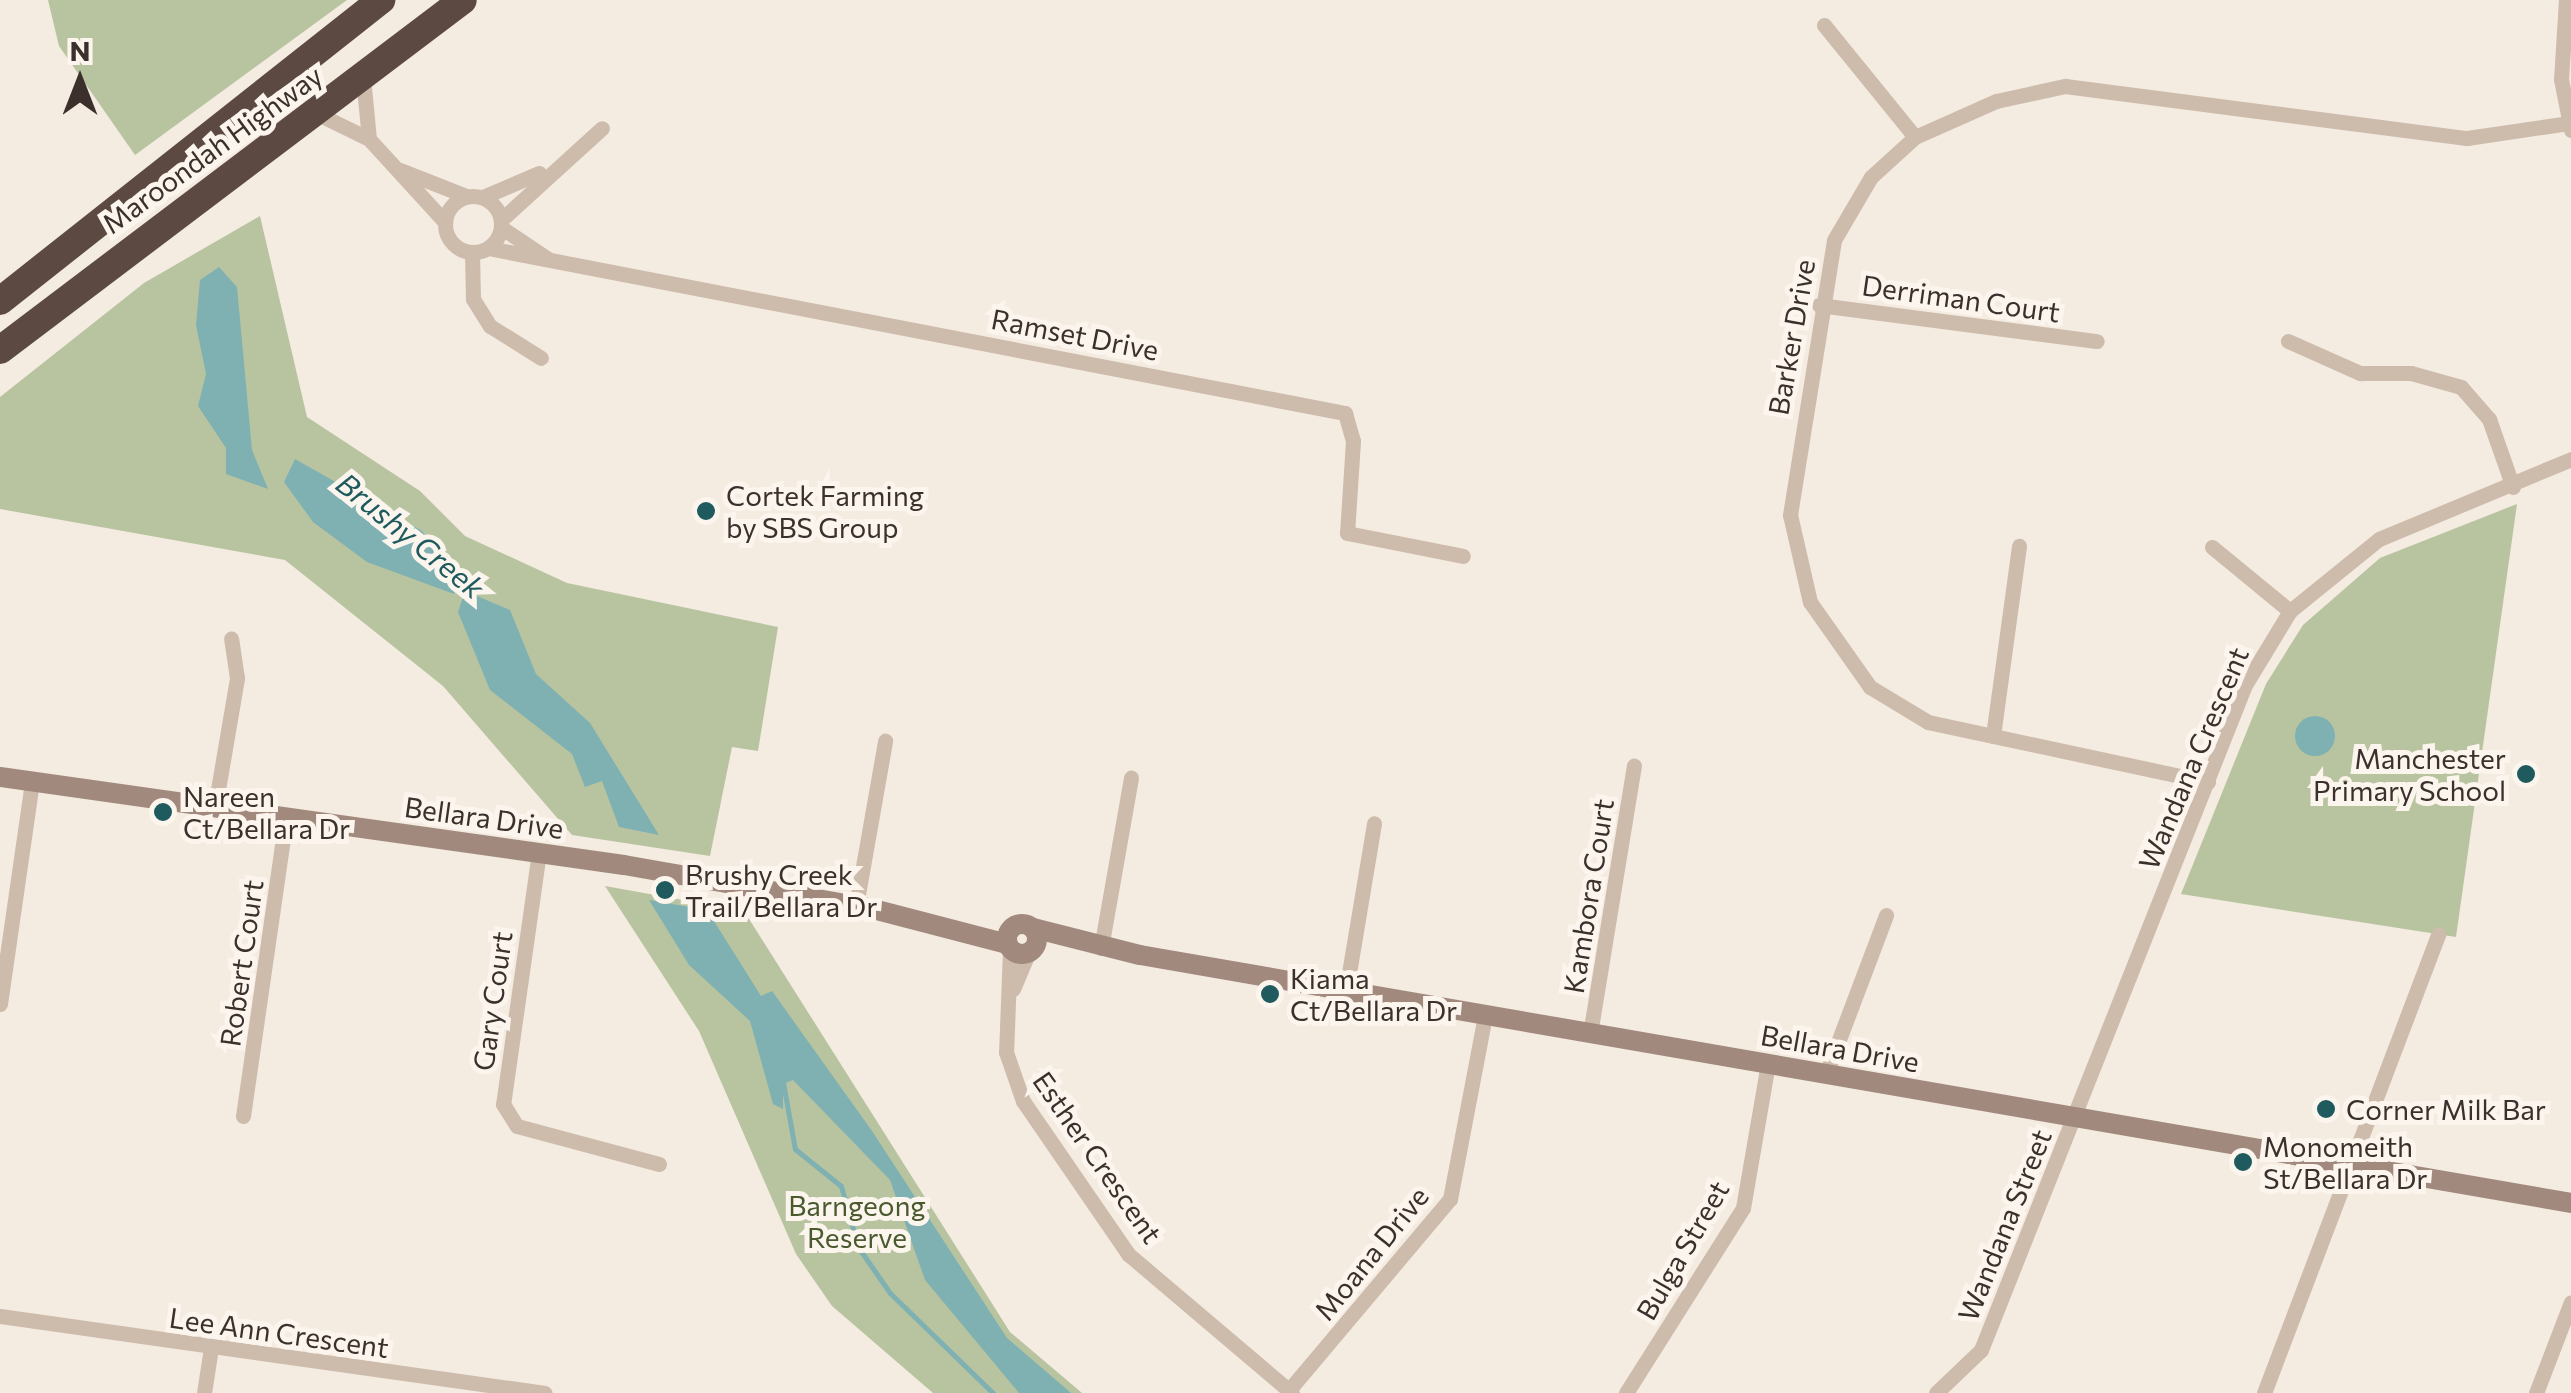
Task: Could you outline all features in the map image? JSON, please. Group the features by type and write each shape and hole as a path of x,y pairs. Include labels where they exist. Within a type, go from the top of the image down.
{"highway":[{"name":"Maroondah Highway","path":"0,301 381,0"},
{"name":"Maroondah Highway","path":"0,350 318,114 463,0"}],"main road":[{"name":"Bellara Drive","path":"0,777 624,866 856,906 1020,942 1101,948 2571,1202"}],"street":[{"path":"2566,0 2570,127"},
{"path":"1824,25 1916,136"},
{"path":"362,78 368,139"},
{"name":"Barker Drive","path":"2208,782 1928,722 1870,687 1810,602 1790,515 1819,305 1834,240 1871,177 1916,136 1996,102 2065,86 2467,138 2570,127"},
{"path":"318,114 368,139 445,222 450,239 480,250"},
{"path":"541,358 490,326 473,299 480,250 547,170 602,128"},
{"path":"392,166 466,196 483,197 547,170"},
{"path":"445,222 466,196"},
{"path":"483,197 502,224"},
{"name":"Ramset Drive","path":"502,224 557,265"},
{"name":"Ramset Drive","path":"480,250 1334,409 1350,419 1353,440 1347,533 1463,556"},
{"name":"Derriman Court","path":"1819,305 2096,342"},
{"path":"2288,342 2360,373 2461,387 2489,418 2513,487"},
{"name":"Wandana Crescent","path":"2074,1116 2245,686 2290,611 2379,539 2513,487 2571,459"},
{"path":"1993,736 2019,546"},
{"path":"2212,547 2290,611"},
{"path":"214,807 237,678 232,638"},
{"path":"856,906 885,741"},
{"name":"Kambora Court","path":"1590,1034 1634,766"},
{"path":"1101,948 1131,778"},
{"path":"0,1004 32,781"},
{"name":"Robert Court","path":"243,1116 286,817"},
{"path":"1346,991 1374,823"},
{"name":"Gary Court","path":"539,852 503,1104 517,1126 659,1164"},
{"path":"1826,1074 1886,915"},
{"path":"2264,1393 2438,934"},
{"name":"Esther Crescent","path":"1020,942 1007,1002 1016,1086 1128,1254 1290,1392"},
{"name":"Moana Drive","path":"1290,1392 1450,1199 1485,1016"},
{"name":"Bulga Street","path":"1626,1393 1742,1208 1768,1064"},
{"name":"Wandana Street","path":"1936,1393 1982,1350 2074,1116"},
{"path":"2536,1393 2571,1302"},
{"name":"Lee Ann Crescent","path":"2,1318 463,1388 545,1393"},
{"path":"204,1393 211,1348"}],"green space":[{"path":"48,0 347,0 135,155 59,46"},
{"path":"260,216 307,417 420,491 465,536 567,583 778,627 758,751 732,747 710,856 572,835 443,686 285,560 0,509 0,397 144,283"},
{"path":"2517,504 2456,937 2181,894 2266,684 2303,625 2380,558"},
{"name":"Barngeong Reserve","path":"605,886 744,911 1010,1332 1082,1393 933,1393 832,1306 796,1254 699,1031"}],"water":[{"path":"219,267 237,287 252,450 268,489 226,474 226,448 198,406 206,374 196,325 200,280"},
{"path":"295,459 422,531 458,579 454,594 367,562 313,522 284,482"},
{"path":"465,591 510,610 536,674 590,723 659,835 619,827 602,781 585,787 572,754 490,690 458,612"},
{"path":"2315,716 2329,722 2335,736 2329,750 2315,756 2301,750 2295,736 2301,722"},
{"path":"649,900 707,910 761,996 772,991 872,1131 1007,1338 1071,1393 1019,1393 925,1280 890,1180 793,1080 783,1084 783,1109 773,1104 750,1021 689,965"}],"waterway":[{"name":"Brushy Creek","path":"782,1077 795,1149 841,1186 858,1247 890,1293 993,1393"}],"place":[{"name":"Cortek Farming by SBS Group","path":"706,511"},
{"name":"Manchester Primary School","path":"2526,774"},
{"name":"Nareen Ct/Bellara Dr","path":"163,812"},
{"name":"Brushy Creek Trail/Bellara Dr","path":"665,890"},
{"name":"Kiama Ct/Bellara Dr","path":"1270,994"},
{"name":"Corner Milk Bar","path":"2326,1109"},
{"name":"Monomeith St/Bellara Dr","path":"2243,1162"}]}
